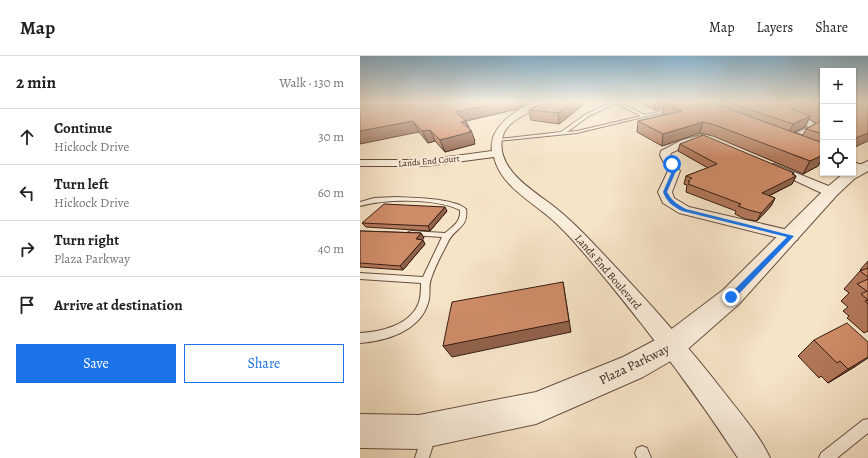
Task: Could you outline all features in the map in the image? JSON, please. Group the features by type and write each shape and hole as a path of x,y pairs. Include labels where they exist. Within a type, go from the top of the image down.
{"street":[{"path":"498,146 507,123 511,121"},
{"path":"803,146 785,139 815,128 804,121"},
{"path":"716,142 700,138 666,151 665,155 674,171 665,192 668,200 684,210 791,236"},
{"name":"Lands End Court","path":"360,163 425,163 498,146"},
{"name":"Lands End Boulevard","path":"498,146 514,182 562,220 625,289 730,422 755,458"},
{"path":"759,160 831,192"},
{"name":"Plaza Parkway","path":"360,431 419,432 536,408 633,367 671,346 731,297 791,236 831,192 861,166"}],"lane":[{"path":"563,133 577,121"},
{"path":"498,146 563,133 590,130 626,121"},
{"path":"360,204 378,200 438,202 459,206 463,209 464,216 462,223 447,235 426,280 424,304 414,318 388,333 370,338 360,338"},
{"path":"399,233 447,235"},
{"path":"360,276 426,280"},
{"path":"826,458 868,425"},
{"path":"422,458 430,430"}],"building":[{"path":"360,121 466,121 461,122 471,130 469,131 471,132 440,140 430,130 422,131 413,121 360,131"},
{"path":"638,121 762,121 820,142 820,156 810,161 715,125 703,122 663,134"},
{"path":"783,121 800,121 793,124"},
{"path":"856,121 868,121 868,133 856,138"},
{"path":"820,122 820,133 806,129"},
{"path":"703,135 794,173 792,174 796,176 762,193 775,198 761,213 738,206 741,204 688,184 690,182 688,181 692,178 686,176 717,164 680,144"},
{"path":"384,204 445,207 428,226 362,223"},
{"path":"360,231 421,233 416,239 423,240 400,266 360,263"},
{"path":"868,268 868,277 860,271"},
{"path":"868,279 868,300 861,294 867,291 857,284"},
{"path":"563,282 569,321 443,346 452,302"},
{"path":"847,323 868,342 868,357 848,369 840,361 837,363 814,340"}],"route":[{"path":"672,164 674,171 665,192 668,200 674,205 684,210 791,236 731,297"}]}
